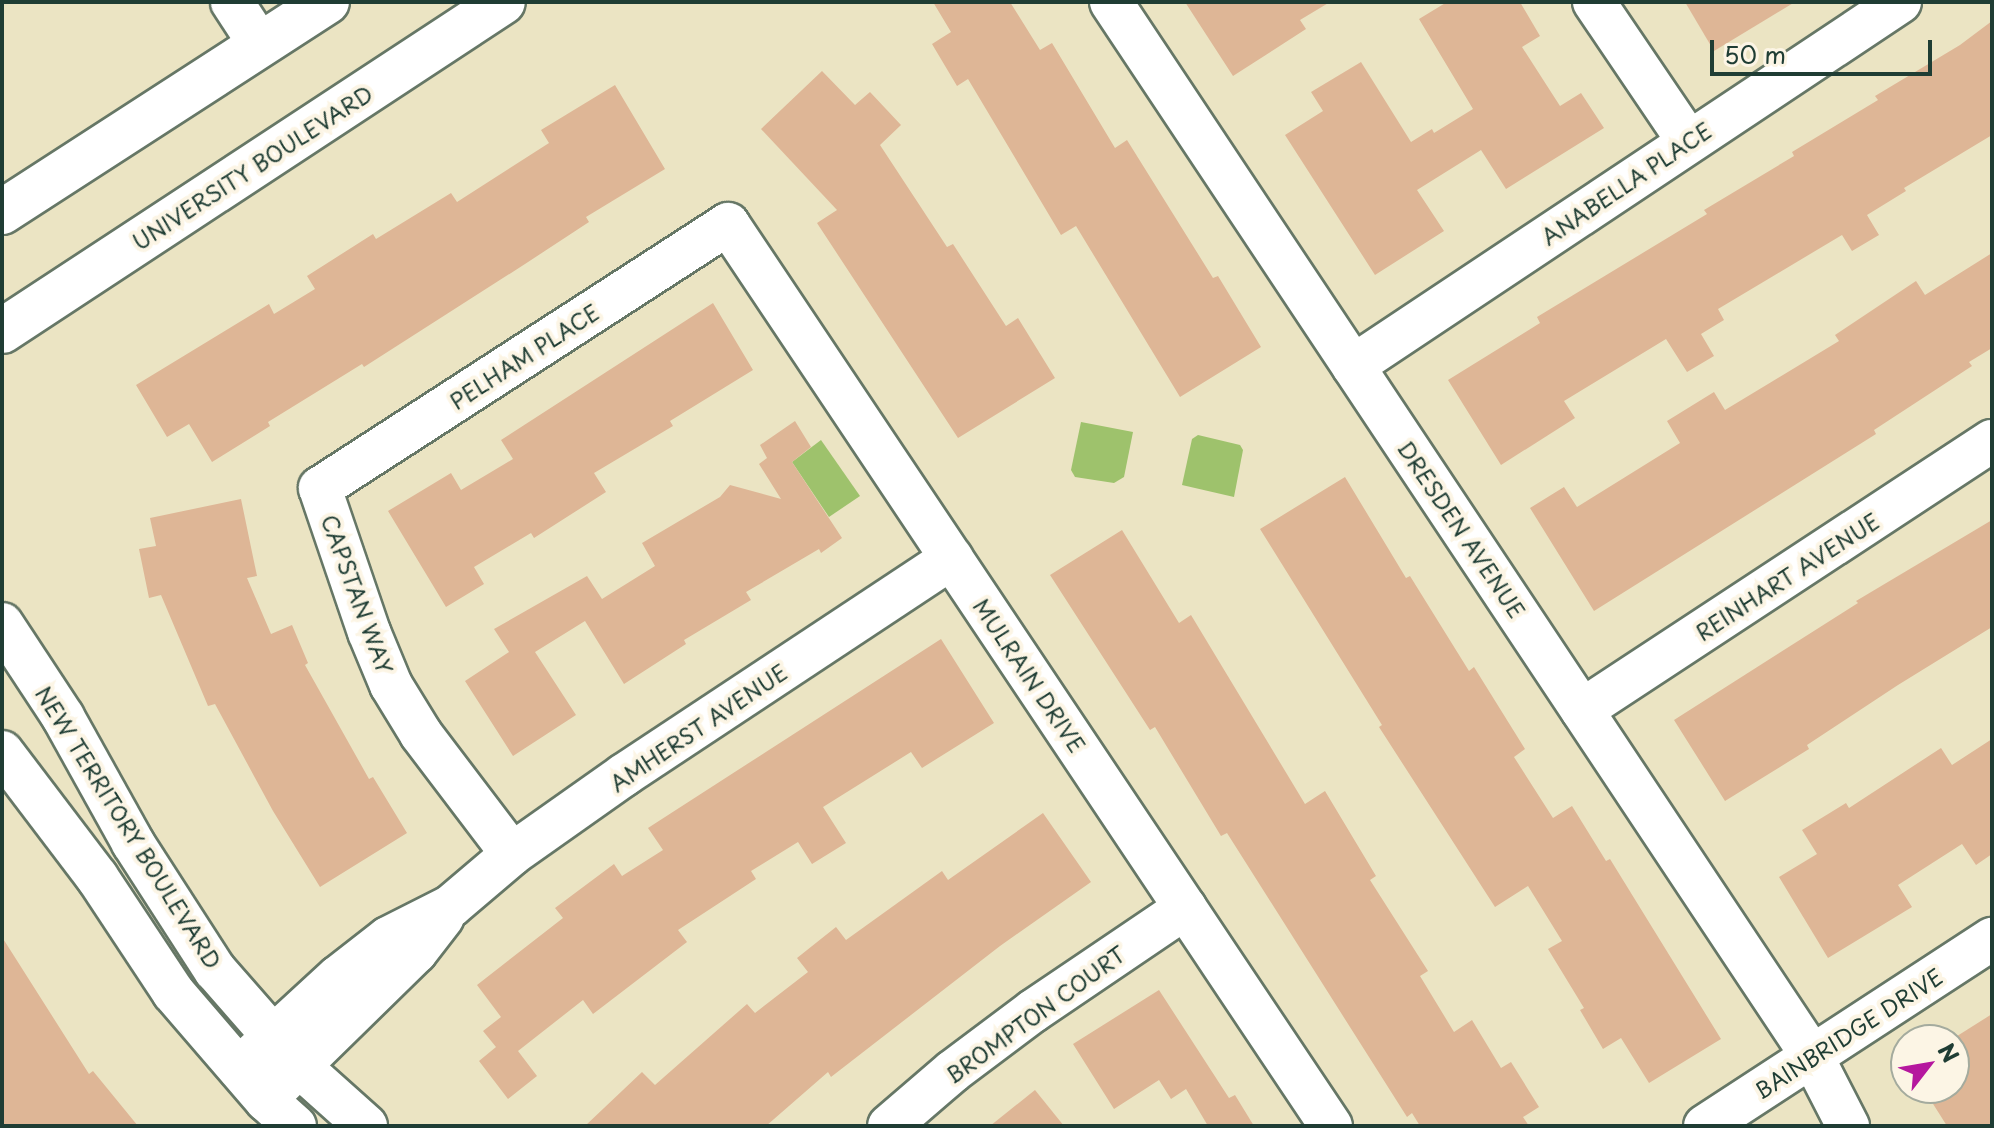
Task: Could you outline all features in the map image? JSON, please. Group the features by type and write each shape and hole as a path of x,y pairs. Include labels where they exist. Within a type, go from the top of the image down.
{"main road":[{"path":"2,212 270,26 327,2"},
{"name":"UNIVERSITY BOULEVARD","path":"2,331 503,2"}],"street":[{"path":"232,2 270,26"},
{"name":"DRESDEN AVENUE","path":"1111,2 1812,1056 1848,1126"},
{"path":"1594,2 1688,141"},
{"name":"ANABELLA PLACE","path":"1353,366 1900,2"},
{"name":"PELHAM PLACE","path":"320,488 728,224"},
{"name":"MULRAIN DRIVE","path":"728,224 1331,1126"},
{"name":"REINHART AVENUE","path":"1582,710 1992,441"},
{"name":"CAPSTAN WAY","path":"320,488 369,632 391,685 437,757 512,854"},
{"name":"AMHERST AVENUE","path":"239,1068 285,1050 416,952 451,906 512,854 624,775 952,558"},
{"name":"NEW TERRITORY BOULEVARD","path":"2,624 63,717 133,843 215,970 285,1050 366,1126"},
{"path":"2,752 97,877 173,992 281,1113"},
{"name":"BROMPTON COURT","path":"889,1126 1033,1011 1185,908"},
{"name":"BAINBRIDGE DRIVE","path":"1705,1126 1992,939"},
{"name":"AMHERST AVENUE","path":"281,1113 285,1050"},
{"name":"DRESDEN AVENUE","path":"1812,1056 1871,1126"}],"green space":[{"path":"1081,422 1133,432 1124,477 1114,483 1075,477 1071,470"},
{"path":"1198,435 1240,445 1243,450 1234,497 1182,485 1192,439"},
{"path":"821,440 860,496 829,517 792,462"}],"building":[{"path":"933,2 1010,2 1040,50 1052,43 1115,148 1127,140 1213,278 1218,276 1261,347 1180,397 1076,226 1061,235 968,79 957,86 932,44 951,32"},
{"path":"1185,2 1330,2 1300,20 1306,29 1233,76"},
{"path":"1447,2 1520,2 1540,36 1522,47 1560,106 1581,93 1604,128 1506,189 1481,150 1417,190 1444,231 1375,275 1285,135 1323,111 1311,92 1361,62 1411,142 1432,129 1434,133 1473,109 1419,19"},
{"path":"1685,2 1795,2 1714,51"},
{"path":"1992,21 1992,135 1904,188 1906,191 1867,215 1879,235 1852,251 1842,235 1718,309 1724,320 1701,334 1714,356 1687,372 1666,339 1564,401 1575,418 1501,465 1448,380 1540,323 1537,317 1707,214 1704,210 1794,156 1792,152 1878,100 1875,96 1960,45"},
{"path":"822,71 855,105 870,92 901,125 880,145 947,247 953,244 1006,326 1018,318 1055,378 958,438 817,223 837,210 761,129"},
{"path":"615,85 665,169 586,217 589,222 525,264 364,367 362,364 268,422 270,426 212,462 189,424 167,437 136,385 269,304 274,314 315,289 307,276 373,234 376,239 451,193 457,202 549,143 541,130"},
{"path":"1992,253 1992,348 1969,362 1972,366 1874,430 1876,434 1594,611 1530,508 1564,487 1577,507 1680,443 1667,421 1714,392 1725,410 1839,341 1835,335 1916,281 1925,295"},
{"path":"713,303 753,370 670,421 673,426 594,473 606,492 534,538 531,533 474,567 484,584 446,607 388,511 451,473 461,490 513,459 501,440"},
{"path":"795,421 811,447 792,462 842,538 821,553 819,549 746,592 751,600 684,640 686,644 624,684 585,621 535,652 576,715 513,756 465,681 509,652 494,629 587,576 602,599 655,566 642,543 720,497 730,485 781,499 759,464 767,458 760,445"},
{"path":"1345,477 1406,578 1410,576 1469,671 1474,667 1525,749 1514,757 1553,818 1572,806 1606,861 1610,859 1721,1039 1649,1083 1621,1038 1603,1049 1580,1010 1584,1008 1548,949 1562,941 1528,886 1495,907 1379,727 1382,725 1260,529"},
{"path":"241,499 257,576 247,578 271,634 292,625 308,663 305,665 369,779 373,777 407,833 320,887 273,811 215,704 208,706 161,595 149,598 139,549 156,546 150,518"},
{"path":"1992,520 1992,627 1898,685 1807,745 1809,749 1725,801 1674,720 1858,603 1856,601"},
{"path":"1122,530 1179,623 1191,615 1305,804 1325,791 1376,876 1370,880 1428,971 1420,976 1454,1032 1472,1020 1501,1068 1511,1062 1539,1107 1523,1117 1529,1126 1420,1126 1412,1113 1407,1117 1227,833 1221,836 1155,727 1150,730 1050,575"},
{"path":"941,639 994,723 922,768 911,752 823,807 846,843 812,864 798,842 751,871 756,879 678,930 687,942 593,1014 583,1000 518,1051 537,1076 508,1099 479,1061 496,1047 483,1031 501,1017 477,985 563,918 555,908 614,864 622,876 663,850 648,828"},
{"path":"1992,739 1992,854 1976,865 1962,844 1898,885 1912,907 1828,958 1779,877 1817,854 1802,830 1846,803 1849,808 1941,748 1952,765"},
{"path":"1043,813 1091,882 1000,946 831,1077 828,1072 766,1126 585,1126 642,1072 655,1085 747,1004 755,1013 808,972 797,958 836,927 846,940 942,871 948,880"},
{"path":"2,937 89,1074 93,1071 138,1126 2,1126"},
{"path":"1159,990 1229,1098 1235,1095 1254,1126 1208,1126 1186,1089 1171,1099 1159,1080 1114,1109 1073,1044"},
{"path":"1992,1014 1992,1126 1947,1126 1933,1104 1970,1104 1970,1028"},
{"path":"1035,1090 1064,1126 990,1126"}]}
